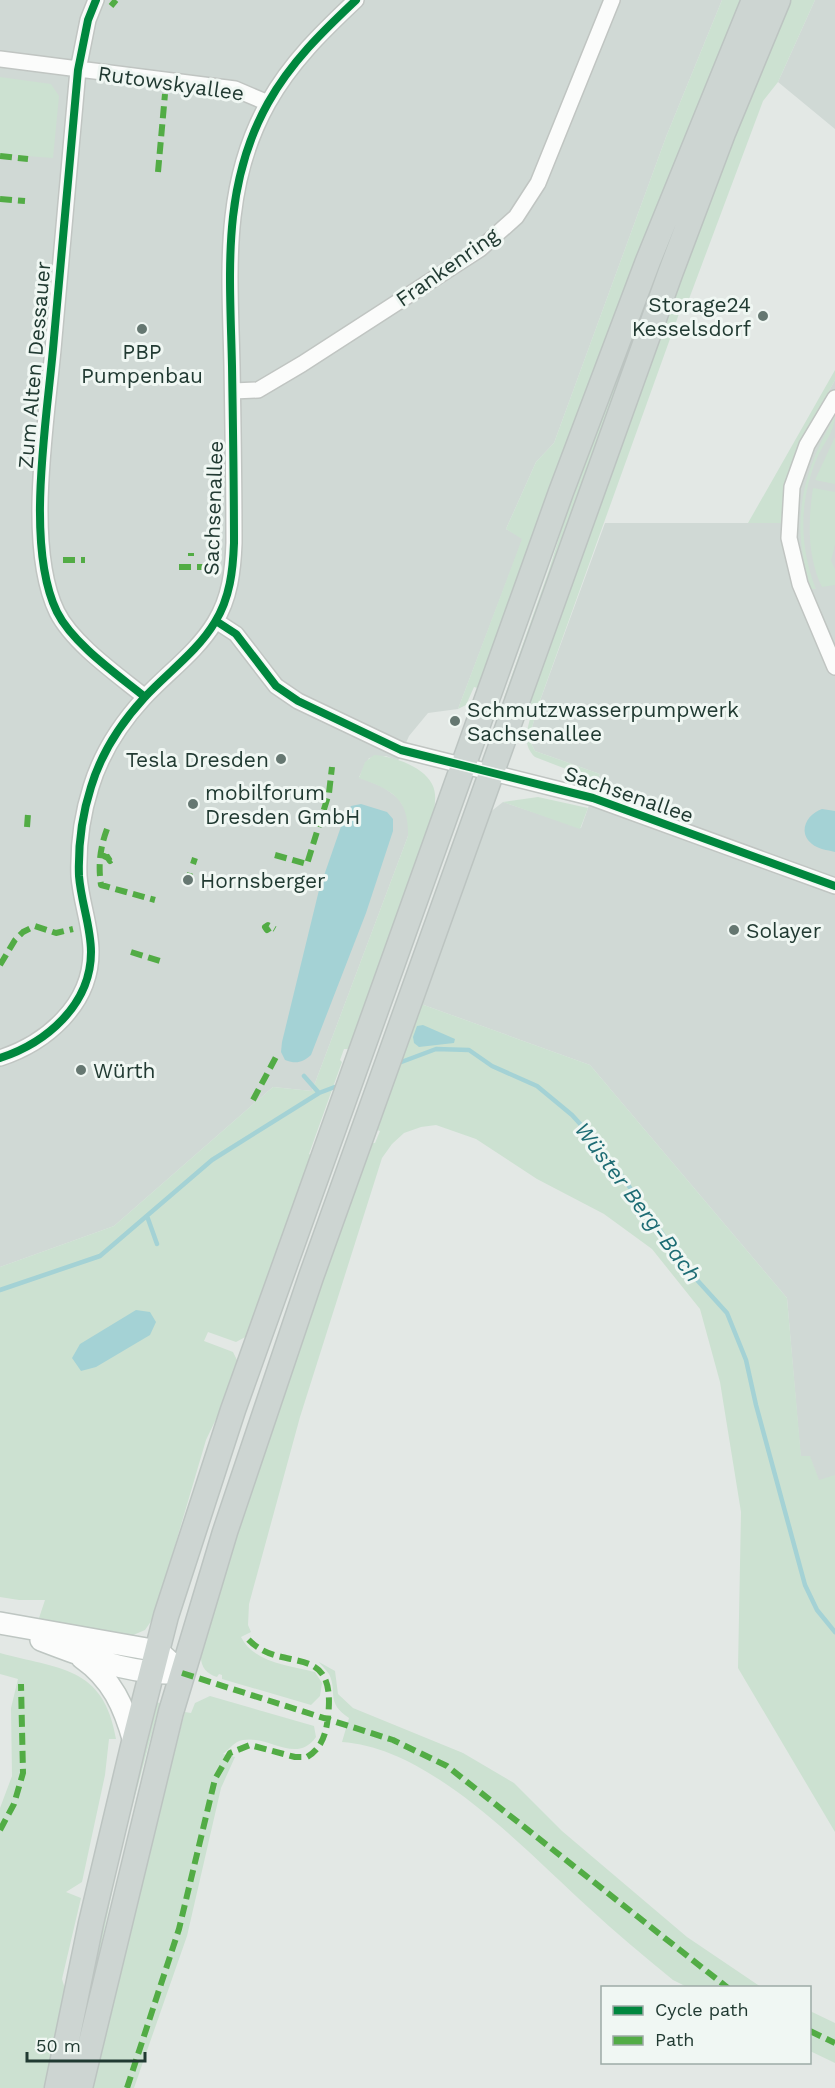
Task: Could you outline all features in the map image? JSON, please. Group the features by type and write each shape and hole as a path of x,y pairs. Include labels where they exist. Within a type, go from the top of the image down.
{"main road":[{"path":"57,2088 91,1923 134,1742 192,1532 329,1135 463,765 648,261 754,0"},
{"path":"80,2088 182,1673 261,1421 394,1042 670,274 723,133 778,0"},
{"path":"0,1624 155,1662 182,1673"},
{"path":"0,1624 74,1653 98,1670 110,1683 127,1717 134,1742"},
{"path":"74,1653 155,1662"}],"street":[{"name":"Zum Alten Dessauer","path":"96,0 87,20 78,70 44,456 40,537 43,562 58,613 73,634 145,697"},
{"name":"Sachsenallee","path":"356,0 303,52 268,103 245,154 236,184 232,213 232,573 216,621 236,634 276,686 297,701 401,750 593,798 835,886"},
{"name":"Frankenring","path":"233,391 258,390 302,364 480,249 516,218 538,183 612,0"},
{"name":"Rutowskyallee","path":"0,59 235,89 268,103"},
{"path":"835,398 807,445 792,488 789,538 800,584 835,667"},
{"path":"0,1058 19,1053 52,1031 83,992 92,952 79,876 82,822 91,786 104,754 145,697 196,647 216,621"}],"shaded area":[{"path":"0,0 722,0 666,137 554,443 536,462 506,529 523,538 458,709 428,713 409,736 398,761 386,756 369,758 359,777 383,787 398,798 409,815 408,836 312,1091 273,1087 114,1226 0,1267"},
{"path":"815,0 835,0 835,129 778,82"},
{"path":"835,380 835,1549 801,1461 787,1298 590,1065 421,1004 489,813 503,802 581,828 600,774 535,751 529,739 537,709 605,523 781,523 785,488 808,429"}],"green space":[{"path":"722,0 744,0 481,689 474,687 466,705 458,709 522,539 506,529 536,462 554,443 666,137"},
{"path":"788,0 815,0 778,82 763,101 689,299 680,311 537,709 529,739 535,751 600,774 597,781 535,757 528,747 528,730 532,711 526,705 679,274"},
{"path":"757,13 509,700 504,698 549,570 583,460"},
{"path":"0,77 51,84 59,96 53,158 0,154"},
{"path":"835,370 835,380 808,432 794,466 788,484 781,523 748,523"},
{"path":"835,416 831,432 811,474 804,507 806,557 816,589 811,589 801,542 802,500 814,458"},
{"path":"835,437 835,484 815,480"},
{"path":"813,488 835,492 835,544 831,561 835,569 835,585 822,587 811,551 810,513"},
{"path":"374,755 406,763 428,778 435,793 432,821 351,1049 344,1049 340,1060 342,1062 309,1154 313,1156 251,1334 236,1342 208,1332 204,1341 233,1352 240,1366 206,1440 154,1617 145,1630 131,1636 38,1621 45,1600 0,1597 0,1267 114,1226 273,1087 312,1091 408,836 408,823 402,804 381,787 359,778 365,762"},
{"path":"538,797 588,808 580,829 503,802"},
{"path":"421,1004 590,1065 787,1298 801,1456 810,1456 819,1480 835,1475 835,1832 738,1668 741,1512 720,1382 700,1309 652,1249 604,1214 537,1179 476,1139 436,1125 404,1133 382,1158 300,1417 249,1604 248,1625 251,1632 241,1637 247,1646 263,1658 315,1672 322,1683 320,1696 311,1705 222,1679 222,1675 219,1674 217,1677 213,1676 203,1666 201,1654 254,1481 368,1143 375,1143 380,1131 377,1130"},
{"path":"0,1653 59,1668 89,1683 101,1697 110,1715 116,1739 109,1739 105,1775 82,1882 66,1892 81,1898 62,1979 65,1989 49,2088 0,2088 0,1808 12,1776 11,1708 18,1679 0,1674"},
{"path":"319,1662 335,1671 338,1694 353,1708 463,1753 514,1783 562,1831 687,1937 760,1986 685,1986 673,1980 599,1917 506,1832 443,1782 410,1762 376,1748 342,1742 349,1718 334,1702 329,1674"},
{"path":"210,1696 314,1726 316,1737 308,1745 299,1749 289,1749 258,1740 247,1740 237,1742 223,1754 235,1757 221,1788 187,1936 134,2088 92,2088 145,1863 185,1712 191,1713 195,1703"},
{"path":"155,1702 160,1703 121,1848 72,2088 81,2017"},
{"path":"811,2011 835,2023 835,2063 811,2051"}],"water":[{"path":"361,804 387,812 393,819 393,831 366,913 311,1055 299,1062 285,1060 281,1052 282,1042 319,890 345,815 351,806"},
{"path":"822,809 835,811 835,852 814,846 805,834 808,819"},
{"path":"423,1025 455,1039 454,1043 419,1047 414,1043 413,1037 417,1026"},
{"path":"136,1310 150,1312 156,1322 150,1335 96,1367 81,1371 72,1358 80,1344"}],"waterway":[{"name":"Wüster Berg-Bach","path":"396,1064 436,1049 469,1050 492,1066 537,1086 572,1115 602,1148 688,1270 727,1313 746,1360 805,1585 817,1610 835,1632"},
{"path":"304,1076 319,1093"},
{"name":"Wüster Berg-Bach","path":"0,1290 100,1256 212,1160 319,1093 340,1085"},
{"path":"147,1216 157,1244"}],"marked path":[{"path":"111,6 116,0"},
{"path":"158,172 165,94"},
{"path":"0,156 28,159"},
{"path":"0,199 25,201"},
{"path":"63,560 85,560"},
{"path":"179,567 204,567"},
{"path":"275,855 307,864 329,793 332,767"},
{"path":"27,827 28,814"},
{"path":"107,829 100,857 101,885 155,900"},
{"path":"100,854 108,858 111,856 113,859 110,861 108,858"},
{"path":"193,864 195,858"},
{"path":"188,880 190,873"},
{"path":"270,928 267,930 265,927 268,925 275,929"},
{"path":"0,965 15,940 23,932 35,926 56,933 73,929"},
{"path":"131,952 160,961"},
{"path":"253,1100 276,1057"},
{"path":"127,2088 179,1929 215,1779 230,1753 250,1745 295,1757 307,1757 320,1745 326,1729 328,1692 324,1677 315,1667 275,1655 261,1649 247,1638"},
{"path":"182,1673 393,1740 447,1766 725,1986"},
{"path":"0,1830 14,1804 23,1773 21,1684"},
{"path":"811,2031 835,2043"}],"cycle path":[{"path":"96,0 88,20 78,70 41,478 42,551 47,584 64,624 97,658 145,697"},
{"path":"0,1058 34,1043 49,1032 63,1019 83,989 89,971 91,952 80,886 79,853 85,808 95,775 106,751 127,718 200,643 215,622 224,603 232,574 234,543 230,265 235,199 242,167 253,135 277,88 308,48 356,0"},
{"path":"216,621 236,634 276,686 298,701 401,750 593,798 835,886"}],"place":[{"name":"Storage24 Kesselsdorf","path":"763,316"},
{"name":"PBP Pumpenbau","path":"142,329"},
{"name":"Schmutzwasserpumpwerk Sachsenallee","path":"455,721"},
{"name":"Tesla Dresden","path":"281,759"},
{"name":"mobilforum Dresden GmbH","path":"193,804"},
{"name":"Hornsberger","path":"188,880"},
{"name":"Solayer","path":"734,930"},
{"name":"Würth","path":"81,1070"}]}
